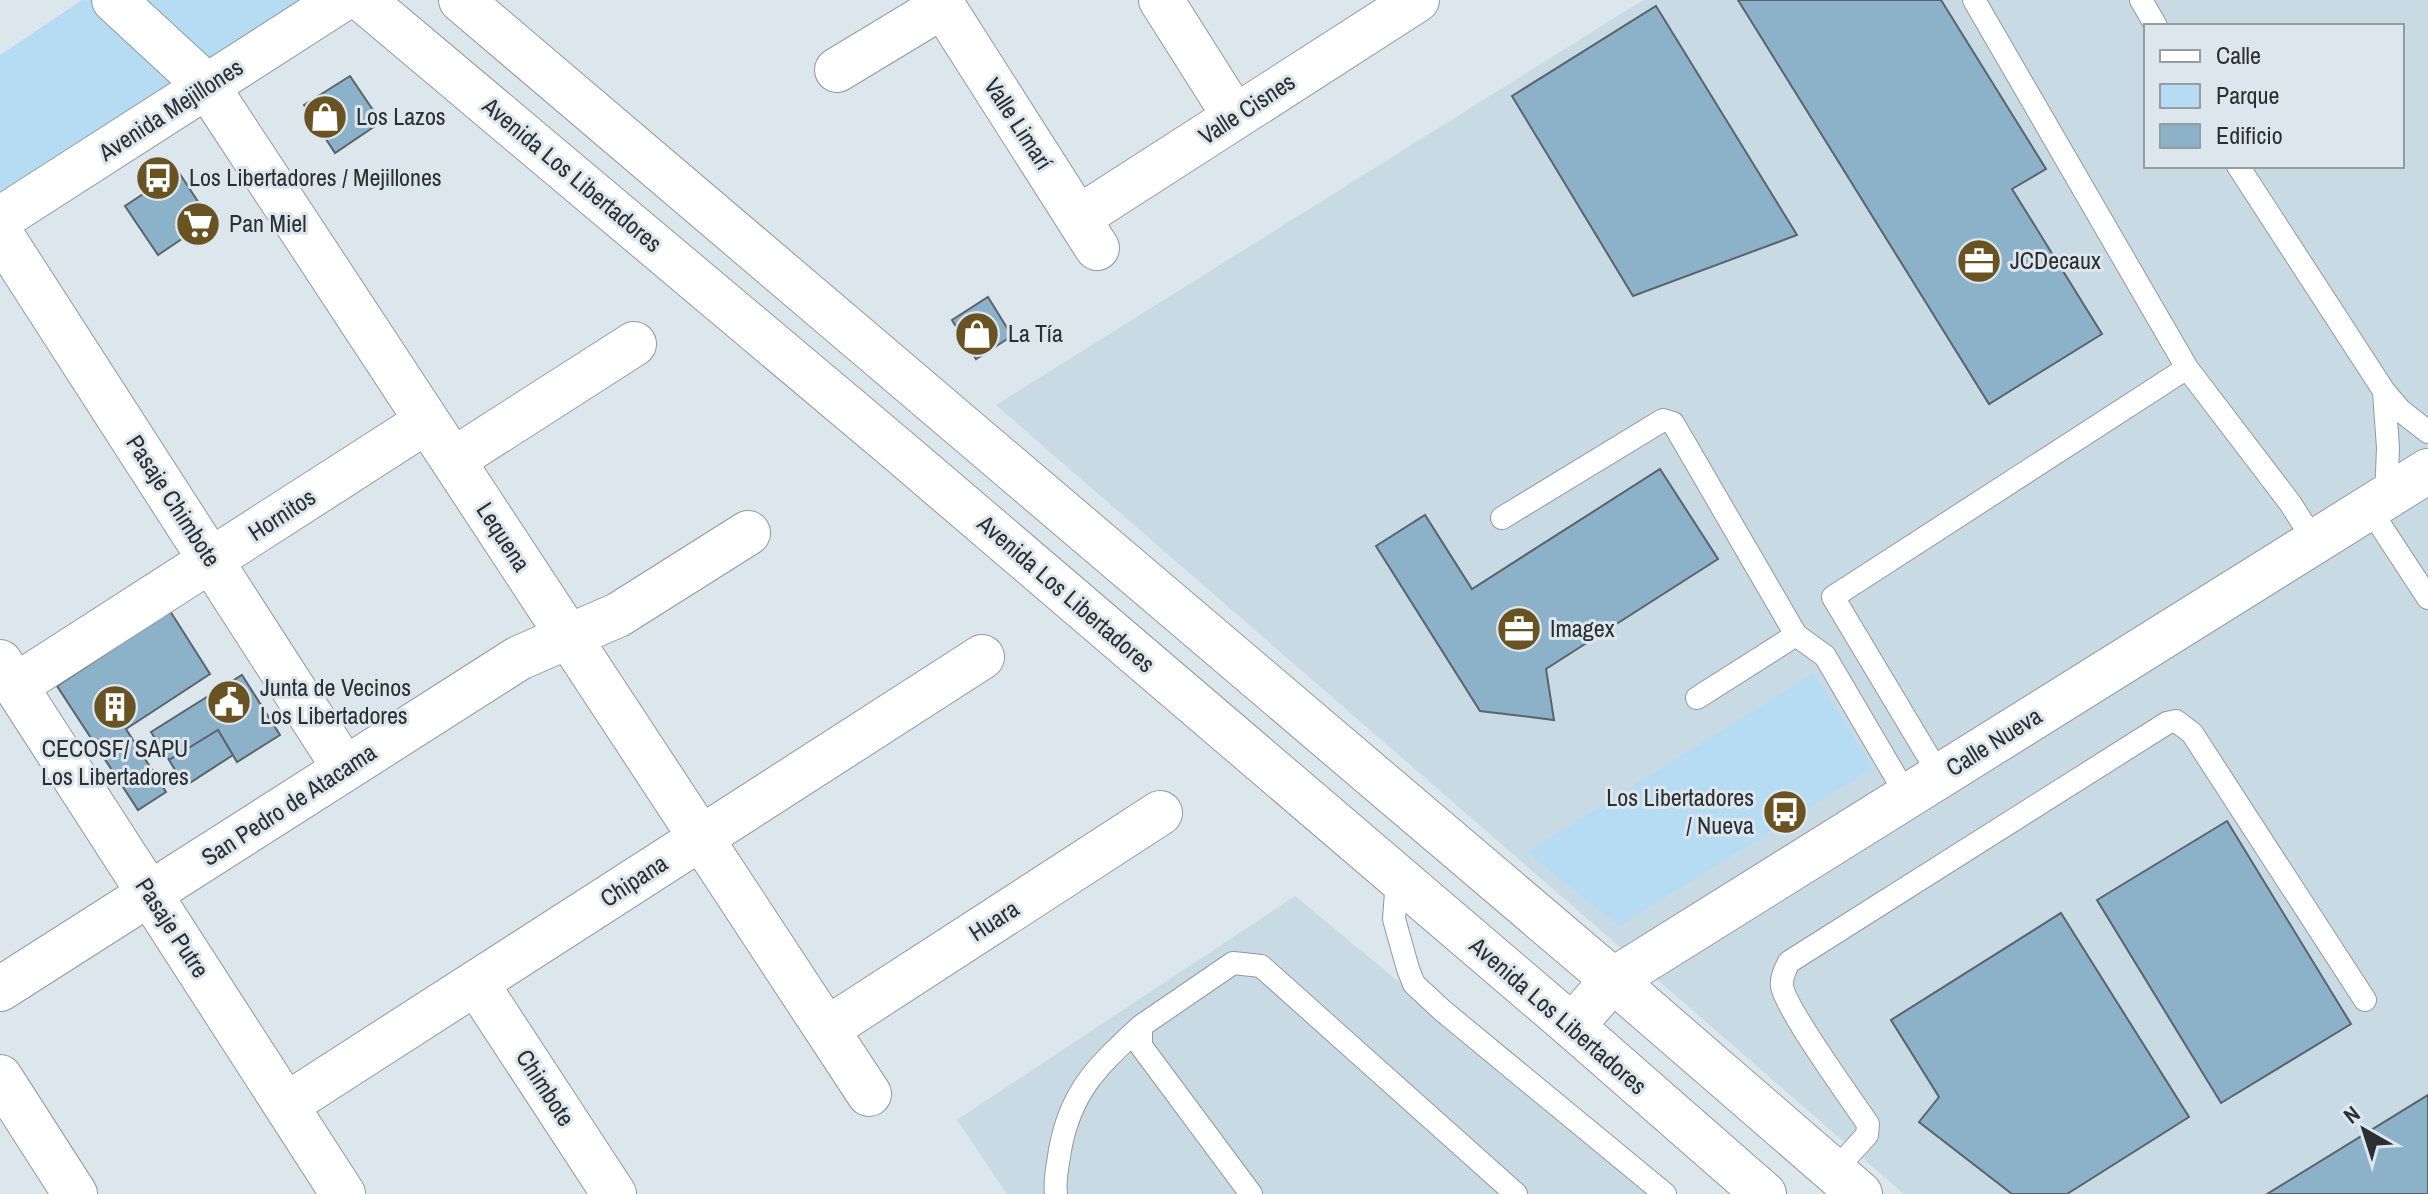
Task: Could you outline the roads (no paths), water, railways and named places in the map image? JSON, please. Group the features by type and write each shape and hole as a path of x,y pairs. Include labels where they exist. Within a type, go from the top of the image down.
{"street":[{"name":"Lequena","path":"114,0 207,86 869,1094"},
{"name":"Avenida Mejillones","path":"0,219 341,0"},
{"name":"Avenida Los Libertadores","path":"363,0 888,441 1764,1194"},
{"path":"461,0 1847,1182"},
{"path":"1161,0 1235,117"},
{"path":"837,70 941,3"},
{"name":"Valle Limarí","path":"941,3 1088,233"},
{"name":"Valle Cisnes","path":"1088,233 1235,117 1398,5"},
{"name":"Pasaje Chimbote","path":"0,233 345,769"},
{"path":"453,460 634,344"},
{"name":"Hornitos","path":"8,674 211,560 427,421"},
{"name":"Calle Nueva","path":"1572,1026 1613,980 2428,471"},
{"name":"San Pedro de Atacama","path":"0,989 519,658 618,615 748,533"},
{"name":"Chipana","path":"286,1105 982,657"},
{"name":"Pasaje Putre","path":"8,674 343,1194"},
{"name":"Huara","path":"827,1029 1160,813"},
{"name":"Chimbote","path":"476,983 614,1194"},
{"path":"0,1077 75,1194"}],"lane":[{"path":"1974,0 2187,368 2290,503 2315,542"},
{"path":"2141,0 2155,24"},
{"path":"2239,168 2384,391 2400,410 2428,432"},
{"path":"1924,786 1833,597 2187,368"},
{"path":"2384,391 2388,448 2378,503 2428,598"},
{"path":"1502,518 1663,420 1673,423 1796,635 1825,656 1924,786"},
{"path":"1697,698 1796,635"},
{"path":"1847,1182 1867,1135 1868,1124 1782,988 1783,975 1789,962 2167,723 2176,721 2192,733 2365,1000"},
{"path":"1397,879 1394,919 1414,984 1665,1194"},
{"path":"1056,1194 1054,1183 1063,1135 1076,1096 1093,1073 1141,1026 1233,963 1261,966 1516,1194"},
{"path":"1141,1026 1141,1046 1251,1194"}],"place":[{"name":"Los Lazos","path":"325,117"},
{"name":"Los Libertadores / Mejillones","path":"158,178"},
{"name":"Pan Miel","path":"198,224"},
{"name":"JCDecaux","path":"1979,261"},
{"name":"La Tía","path":"977,334"},
{"name":"Imagex","path":"1519,629"},
{"name":"Junta de Vecinos Los Libertadores","path":"229,702"},
{"name":"CECOSF/ SAPU Los Libertadores","path":"115,707"},
{"name":"Los Libertadores / Nueva","path":"1785,812"}]}
